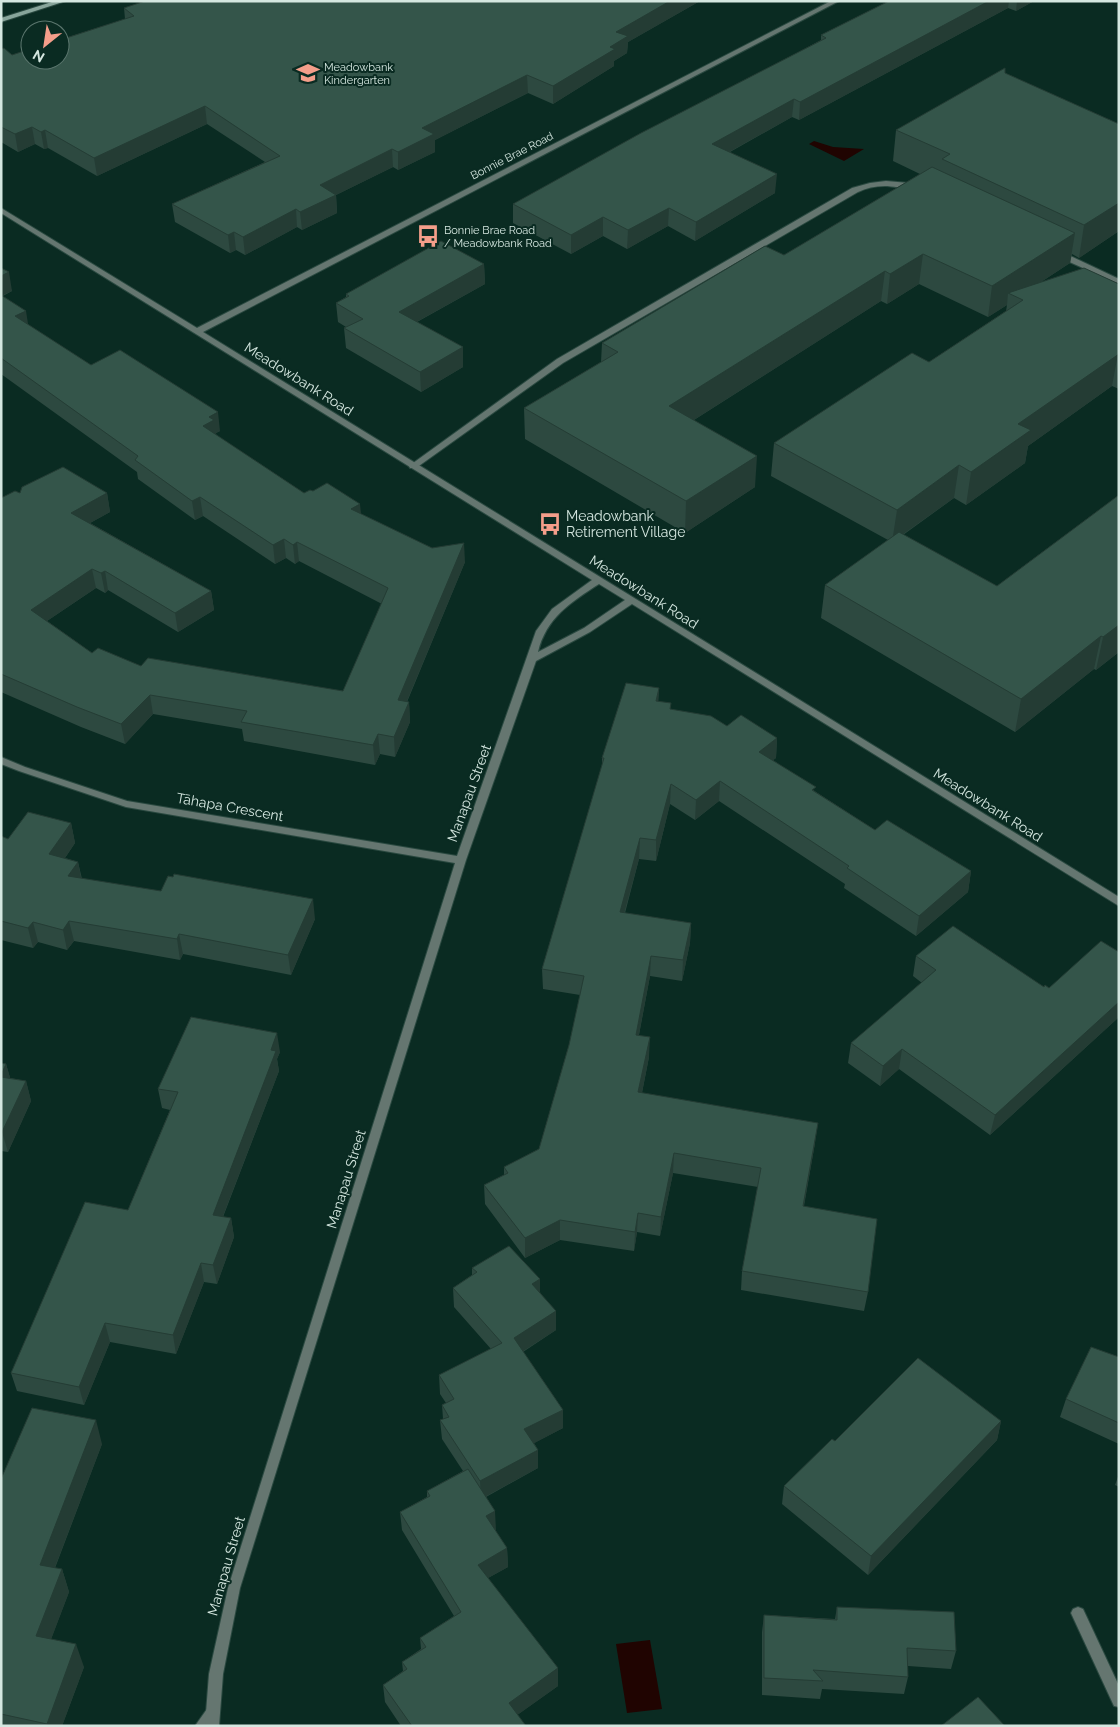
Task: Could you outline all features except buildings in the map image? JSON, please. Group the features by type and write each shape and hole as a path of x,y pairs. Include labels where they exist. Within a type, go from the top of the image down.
{"street":[{"path":"1,20 63,1"},
{"name":"Bonnie Brae Road","path":"198,331 836,1"},
{"path":"413,466 560,361 855,190 874,185 898,184 923,189"},
{"name":"Meadowbank Road","path":"1,210 1119,902"},
{"path":"1048,248 1119,282"},
{"name":"Manapau Street","path":"212,1720 220,1646 234,1588 461,860 532,659 535,642 552,613 563,603 599,580"},
{"path":"532,659 588,630 632,600"},
{"name":"Tāhapa Crescent","path":"1,760 22,769 126,804 461,860"},
{"path":"1078,1613 1119,1701"},
{"path":"202,1726 212,1720"}],"shaded area":[{"path":"814,141 833,147 864,149 844,161 809,144"},
{"path":"650,1640 662,1709 627,1713 616,1644"}],"place":[{"name":"Meadowbank Kindergarten","path":"308,73"},
{"name":"Bonnie Brae Road / Meadowbank Road","path":"428,236"},
{"name":"Meadowbank Retirement Village","path":"550,524"}]}
